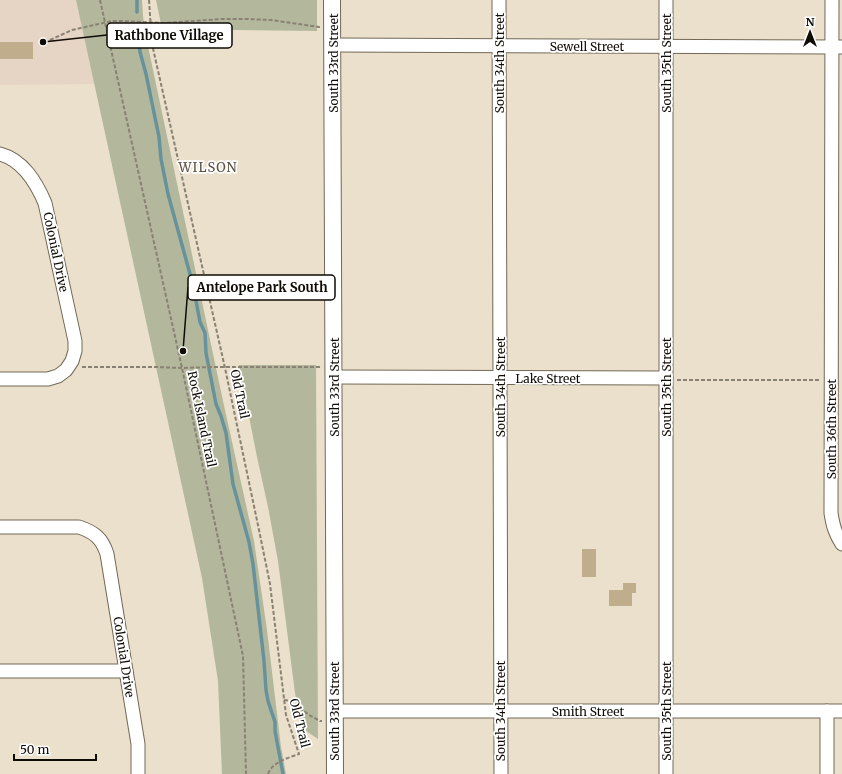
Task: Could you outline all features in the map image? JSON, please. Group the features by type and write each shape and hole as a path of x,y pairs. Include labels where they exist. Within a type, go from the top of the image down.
{"main road":[{"name":"South 33rd Street","path":"332,0 334,774"}],"street":[{"name":"South 34th Street","path":"499,0 500,774"},
{"name":"South 35th Street","path":"666,0 666,774"},
{"name":"South 36th Street","path":"832,0 837,47 831,513 833,526 842,544"},
{"name":"Sewell Street","path":"333,45 837,47"},
{"name":"Colonial Drive","path":"2,153 14,160 24,169 39,189 45,203 75,341 76,351 70,365"},
{"path":"0,379 48,379 58,376 70,365"},
{"name":"Lake Street","path":"334,372 500,378 666,379"},
{"name":"Colonial Drive","path":"0,526 79,527 93,533 101,541 105,548 138,744 138,774"},
{"path":"0,671 126,671"},
{"name":"Smith Street","path":"334,717 500,711 842,711"},
{"path":"827,711 827,774"}],"path":[{"name":"Rock Island Trail","path":"100,0 182,368 243,656 246,774"},
{"name":"Old Trail","path":"149,0 152,44 225,368 270,584 286,715 299,754 275,764 269,770 268,774"},
{"path":"50,40 72,30 122,21 164,23 222,18 247,18 319,27 319,31"},
{"path":"70,365 182,368 212,367 334,372"},
{"path":"666,379 832,380"},
{"path":"284,700 291,701 309,715 320,721 334,717"}],"shaded area":[{"path":"0,0 76,0 95,84 0,85"}],"green space":[{"path":"76,0 142,0 145,32 254,541 267,630 281,747 286,774 222,774 218,681 202,578"},
{"path":"156,0 317,0 317,31 162,29"},
{"path":"239,365 316,365 318,739 306,731 298,716 278,561"}],"building":[{"path":"0,42 33,42 33,59 0,59"},
{"path":"582,549 596,549 596,577 582,577"},
{"path":"623,583 636,583 636,593 632,593 632,606 609,606 609,590 623,590"}],"waterway":[{"path":"137,0 137,12"},
{"path":"138,32 140,52 159,137 161,159 168,194 193,285 200,322 205,333 206,353 216,404 226,433 233,484 249,542 253,564 266,690 275,722 275,731 283,774"}],"place":[{"name":"Rathbone Village","path":"43,42"},
{"name":"Antelope Park South","path":"183,351"}],"district":[{"name":"WILSON","path":"208,167"}]}
